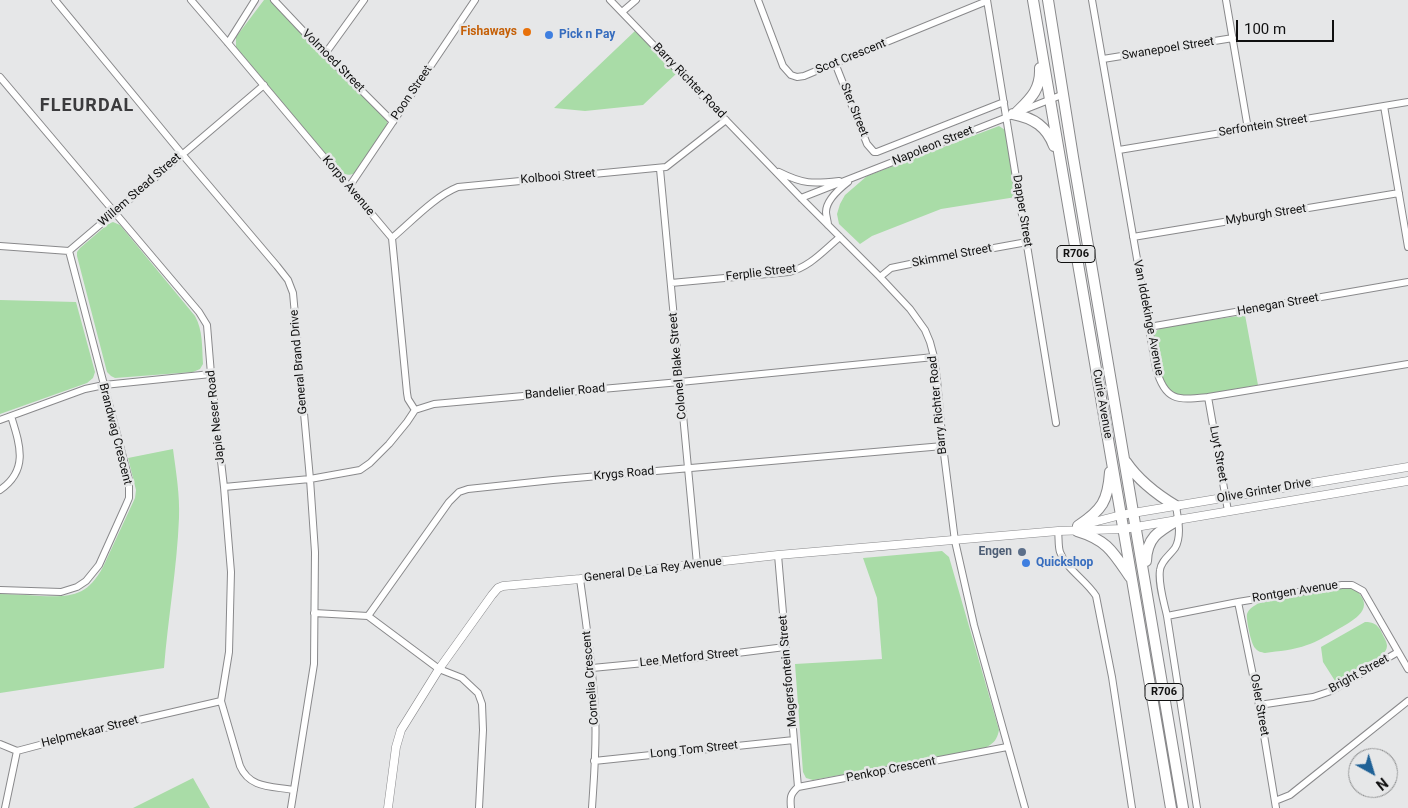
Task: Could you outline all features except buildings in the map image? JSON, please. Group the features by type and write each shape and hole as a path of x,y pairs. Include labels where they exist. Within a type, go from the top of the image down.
{"main road":[{"name":"Curie Avenue","path":"1033,0 1171,808"},
{"name":"Curie Avenue","path":"1048,0 1183,808"},
{"path":"1012,115 1032,96 1038,86 1040,73 1038,32"},
{"path":"1012,115 1031,119 1046,131 1054,144 1062,174"},
{"path":"1111,455 1109,485 1105,500 1100,508 1078,528 1096,538 1110,549 1132,580"},
{"path":"1124,459 1134,474 1147,486 1176,506"},
{"path":"1145,576 1146,552 1150,542 1156,533 1178,520"}],"street":[{"name":"General Brand Drive","path":"55,0 288,280 293,293 315,552 314,664 291,808"},
{"name":"Korps Avenue","path":"191,0 392,238"},
{"path":"228,43 256,0"},
{"name":"Volmoed Street","path":"274,0 393,122"},
{"path":"325,54 364,0"},
{"name":"Poon Street","path":"349,187 475,0"},
{"name":"Barry Richter Road","path":"610,0 910,309 930,342 934,356 955,540 974,625 1025,808"},
{"path":"622,12 636,0"},
{"name":"Scot Crescent","path":"758,0 787,72 797,77 804,76 987,1"},
{"name":"Van Iddekinge Avenue","path":"1092,0 1156,368 1158,377 1167,391 1179,398 1208,397 1408,364"},
{"path":"1226,0 1248,129"},
{"name":"Dapper Street","path":"987,1 1004,102 1012,115 1027,242 1056,422"},
{"name":"Swanepoel Street","path":"1102,59 1233,38"},
{"name":"Ster Street","path":"835,63 867,144 874,152 878,152"},
{"name":"Japie Neser Road","path":"0,77 205,319 208,325 211,374 231,572 228,652 221,701 240,766 248,778 262,785 294,790"},
{"name":"Willem Stead Street","path":"69,251 264,85"},
{"name":"Napoleon Street","path":"801,198 1064,94"},
{"name":"Napoleon Street","path":"878,152 1004,102"},
{"name":"Serfontein Street","path":"1119,150 1408,102"},
{"path":"1384,106 1408,247"},
{"name":"Kolbooi Street","path":"392,238 439,197 458,187 660,168 670,164 726,120"},
{"name":"Colonel Blake Street","path":"660,168 697,564"},
{"path":"775,170 802,182 820,183 849,179"},
{"path":"828,225 826,212 830,200 847,183 862,174"},
{"name":"Myburgh Street","path":"1133,237 1399,193"},
{"name":"Ferplie Street","path":"671,283 797,270 814,259 840,237"},
{"path":"224,488 310,479 356,471 363,468 389,444 408,422 415,410 408,399 407,393 392,238"},
{"name":"Skimmel Street","path":"880,277 891,268 1027,242"},
{"path":"0,246 69,251"},
{"name":"Brandwag Crescent","path":"0,590 61,592 77,587 86,581 99,565 129,498 129,480 69,251"},
{"name":"Henegan Street","path":"1149,327 1408,282"},
{"name":"Bandelier Road","path":"415,410 434,404 455,401 680,382 934,356"},
{"path":"0,420 85,389 104,385 211,374"},
{"name":"Luyt Street","path":"1208,397 1228,511"},
{"path":"0,490 15,476 20,453 12,416"},
{"name":"Krygs Road","path":"368,616 449,502 454,496 463,491 553,480 943,446"},
{"name":"Olive Grinter Drive","path":"1121,515 1408,467"},
{"name":"Olive Grinter Drive","path":"1124,529 1408,481"},
{"path":"1176,506 1179,537 1176,546 1162,563 1160,570 1161,586 1197,808"},
{"name":"General De La Rey Avenue","path":"388,808 399,735 404,724 439,669 498,588 508,585 580,579 697,564 1058,531 1078,528 1121,515"},
{"name":"General De La Rey Avenue","path":"1078,528 1124,529"},
{"path":"1058,531 1061,553 1065,561 1096,596 1112,676 1132,808"},
{"name":"Magersfontein Street","path":"778,556 798,787"},
{"name":"Cornelia Crescent","path":"580,579 592,668 596,715 592,808"},
{"name":"Rontgen Avenue","path":"1167,616 1238,602 1352,585 1362,591 1408,669"},
{"name":"Osler Street","path":"1238,602 1259,705 1276,804"},
{"path":"314,613 368,616 439,669 462,678 478,693 482,701 483,730 478,808"},
{"name":"Lee Metford Street","path":"592,668 785,647"},
{"name":"Bright Street","path":"1259,705 1331,691 1398,652"},
{"name":"Helpmekaar Street","path":"17,751 104,728 221,701"},
{"path":"1276,804 1290,795 1408,701"},
{"name":"Long Tom Street","path":"594,760 794,740"},
{"path":"0,744 17,751 5,808"},
{"name":"Penkop Crescent","path":"798,787 1007,747"},
{"path":"791,808 790,798 792,792 798,787"}],"green space":[{"path":"264,0 271,0 387,119 387,125 355,173 348,175 341,172 236,47 236,37"},
{"path":"636,30 677,73 643,105 585,111 554,108"},
{"path":"999,126 1005,130 1016,197 941,209 872,236 860,244 839,224 837,214 845,195 867,176"},
{"path":"113,222 120,225 198,321 202,339 203,364 200,369 193,372 115,378 107,372 77,252 108,224"},
{"path":"0,300 76,302 95,372 93,378 87,383 0,414"},
{"path":"1245,315 1258,385 1189,397 1175,394 1166,386 1158,366 1154,336 1156,331 1163,327"},
{"path":"173,449 179,518 164,668 0,693 0,594 60,596 84,590 97,577 103,567 135,498 136,490 128,458"},
{"path":"942,551 949,557 999,730 996,739 985,748 813,780 806,778 803,772 795,664 882,659 877,598 863,558"},
{"path":"1345,588 1356,590 1364,602 1364,608 1361,613 1351,621 1318,641 1302,647 1265,653 1258,651 1253,646 1247,614 1254,606 1259,603"},
{"path":"1365,622 1374,624 1379,629 1386,642 1385,651 1374,662 1337,684 1323,662 1321,647"},
{"path":"193,778 210,808 133,808"}],"place":[{"name":"Fishaways","path":"527,32"},
{"name":"Pick n Pay","path":"549,35"},
{"name":"Engen","path":"1022,552"},
{"name":"Quickshop","path":"1026,563"}],"district":[{"name":"FLEURDAL","path":"87,106"}]}
